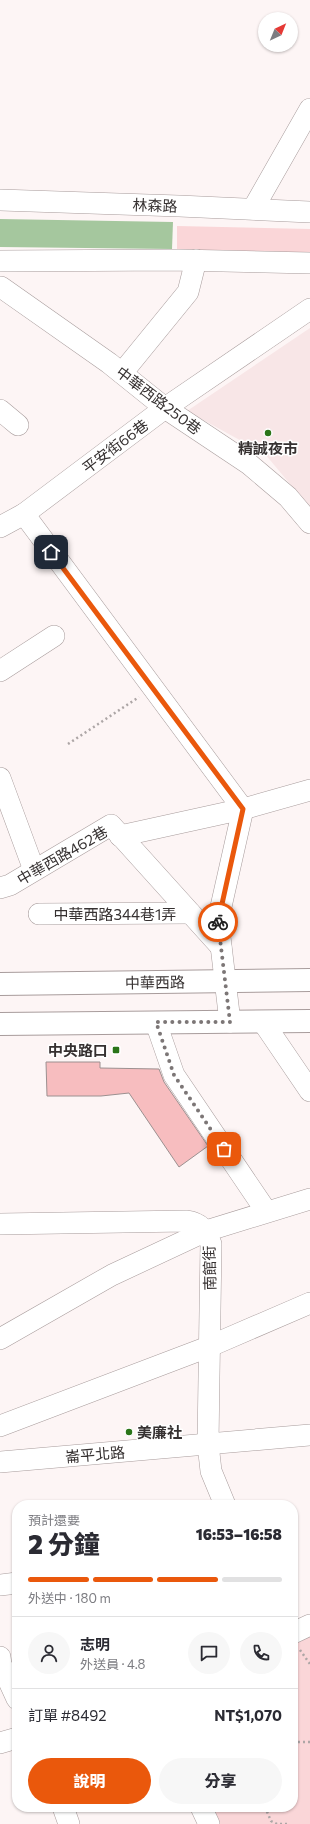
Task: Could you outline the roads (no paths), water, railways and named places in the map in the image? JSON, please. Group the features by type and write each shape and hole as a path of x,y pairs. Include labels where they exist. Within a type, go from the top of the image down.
{"main road":[{"name":"中華西路","path":"0,984 310,980"},
{"path":"0,1024 310,1021"}],"street":[{"path":"253,209 310,109"},
{"name":"林森路","path":"0,200 310,212"},
{"path":"0,261 196,260 310,263"},
{"path":"122,373 188,292 196,260"},
{"name":"中華西路250巷","path":"0,287 122,373 165,408 249,464 288,497 310,523"},
{"name":"平安街66巷","path":"0,527 24,514 165,408 310,309"},
{"path":"0,410 18,425"},
{"path":"24,514 243,809 218,920 230,1022"},
{"path":"0,671 54,636"},
{"path":"0,778 34,870"},
{"path":"221,947 120,836 243,809 310,790"},
{"name":"中華西路462巷","path":"0,888 10,884 111,825 120,836"},
{"name":"中華西路344巷1弄","path":"39,914 190,913"},
{"path":"156,1022 174,1075 266,1211"},
{"path":"263,1022 310,1091"},
{"path":"0,1339 112,1275 206,1231 266,1211 310,1199"},
{"name":"南館街","path":"0,1224 186,1221 196,1222 206,1231 210,1244 208,1444 211,1471 223,1500"},
{"path":"0,1426 208,1347 310,1303"},
{"name":"崙平北路","path":"0,1462 310,1436"},
{"path":"0,1585 12,1584"},
{"path":"298,1638 310,1625"},
{"path":"0,1657 1,1664 12,1688"},
{"path":"0,1743 12,1739"},
{"path":"65,1812 70,1824"},
{"path":"203,1812 209,1824"}],"place":[{"name":"精誠夜市","path":"268,433"},
{"name":"中央路口","path":"116,1050"},
{"name":"美廉社","path":"129,1432"}]}
